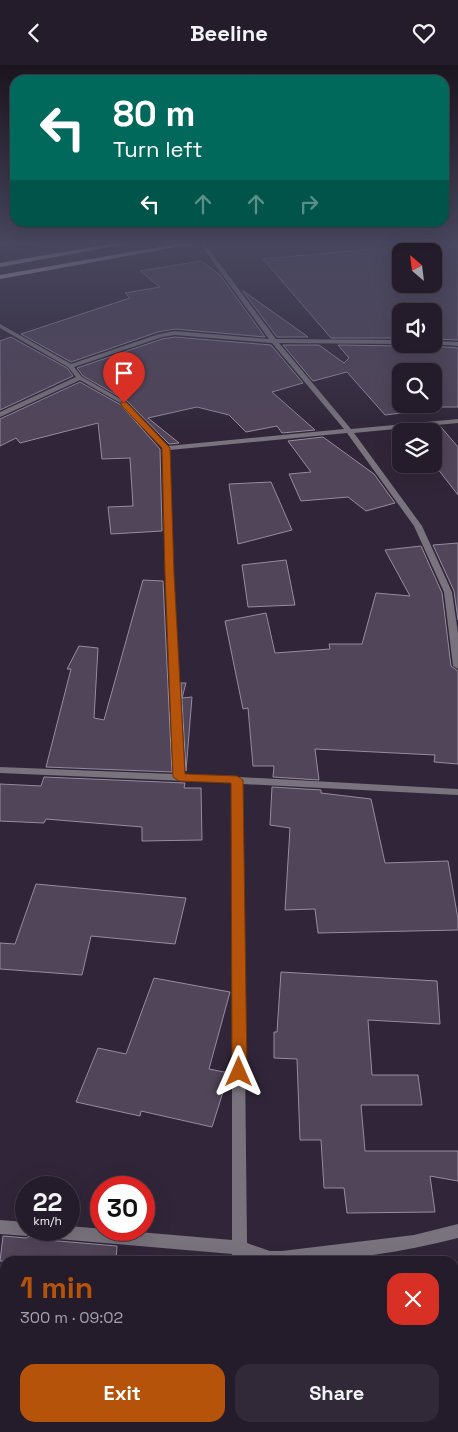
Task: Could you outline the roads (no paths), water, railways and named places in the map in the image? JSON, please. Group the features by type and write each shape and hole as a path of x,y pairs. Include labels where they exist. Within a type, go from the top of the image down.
{"street":[{"path":"249,308 274,341 350,432 418,526 448,592 458,666"},
{"path":"0,326 70,365 80,378 124,403 166,448 169,574 179,777"},
{"path":"70,365 162,335 188,333 274,341 392,343"},
{"path":"442,343 458,344"},
{"path":"0,415 80,378"},
{"path":"166,448 458,421"},
{"path":"0,770 179,777 458,792"},
{"path":"80,1235 240,1255 237,780"},
{"path":"0,1227 15,1228"},
{"path":"298,1256 414,1242 458,1231"}]}
